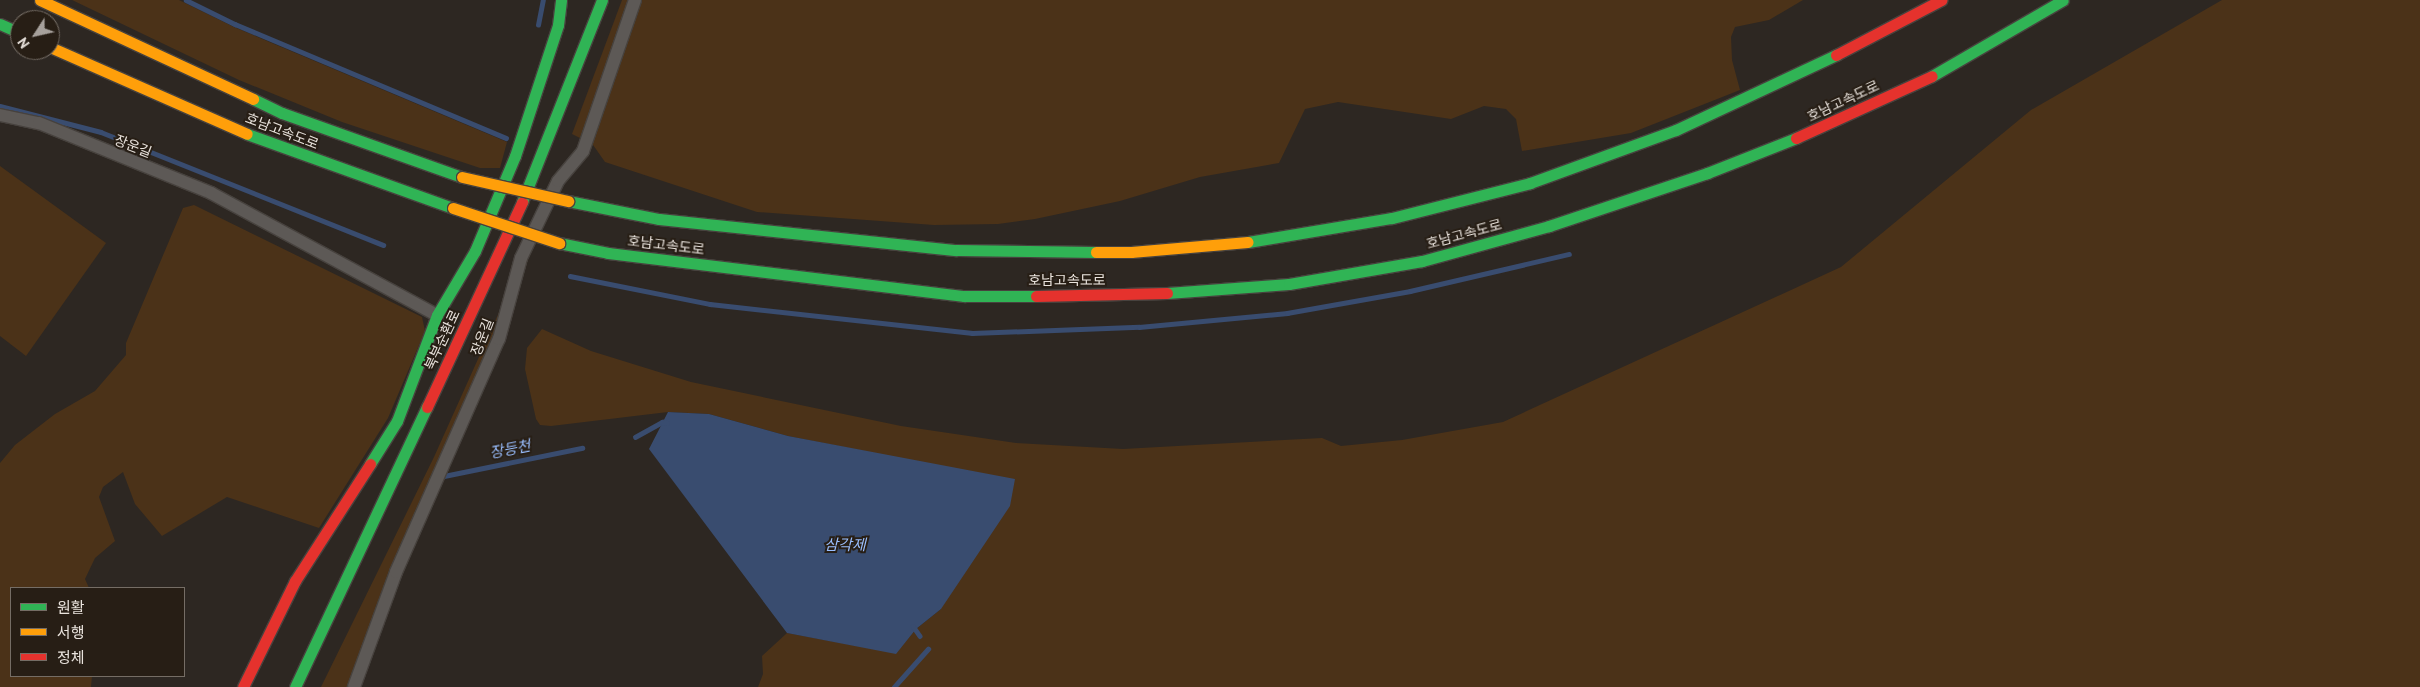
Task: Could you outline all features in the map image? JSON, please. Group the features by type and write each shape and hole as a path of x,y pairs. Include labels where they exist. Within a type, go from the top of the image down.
{"main road":[{"name":"호남고속도로","path":"40,0 282,113 462,177 659,220 956,250 1131,252 1278,239 1392,218 1530,184 1684,126 1792,78 1941,0"},
{"path":"244,687 295,580 397,421 437,314 475,251 515,156 558,25 561,0"},
{"name":"북부순환로","path":"296,687 520,208 602,0"},
{"name":"호남고속도로","path":"60,52 268,143 559,243 731,269 964,296 1132,295 1289,284 1422,261 1550,226 1707,173 1823,128 1956,64 2063,0"}],"street":[{"name":"장운길","path":"354,687 396,572 499,340 521,258 558,181 583,151 635,0"},
{"name":"장운길","path":"0,115 39,123 211,192 437,314"}],"shaded area":[{"path":"72,0 179,0 234,27 507,142 500,168 480,168 342,122 239,80"},
{"path":"622,0 630,0 623,26 580,138 572,134"},
{"path":"640,0 1803,0 1769,20 1735,27 1731,37 1732,60 1740,90 1631,133 1522,151 1516,119 1506,109 1484,106 1451,119 1338,102 1305,109 1279,163 1200,177 1120,201 1035,219 998,224 934,225 757,212 605,162 591,142"},
{"path":"2222,0 2420,0 2420,687 758,687 763,674 762,656 787,633 896,653 916,629 941,609 889,456 788,436 709,414 668,412 551,426 540,425 536,419 525,369 527,348 542,329 591,351 691,382 901,426 1016,443 1123,449 1322,438 1341,446 1402,440 1503,422 1841,267 2031,110"},
{"path":"0,166 106,243 26,356 0,336"},
{"path":"194,205 422,317 425,331 388,418 319,528 227,497 162,536 135,504 123,472 103,487 99,497 115,541 95,558 85,579 89,587 10,587 10,677 92,677 91,687 0,687 0,463 15,445 55,414 95,391 126,355 126,343 183,208"},
{"path":"500,310 501,316 495,336 377,606 347,687 321,687 434,457"}],"water":[{"name":"삼각제","path":"668,412 709,414 788,436 1015,479 1010,506 941,609 916,629 896,654 787,633 649,449"}],"waterway":[{"path":"186,0 235,24 506,138"},
{"path":"538,25 543,0"},
{"path":"0,106 101,132 383,245"},
{"path":"570,276 710,304 972,333 1139,327 1287,313 1410,291 1569,254"},
{"name":"장등천","path":"635,437 662,422 667,423"},
{"name":"장등천","path":"444,476 582,448"},
{"path":"913,626 920,636"},
{"path":"894,687 928,649"}],"traffic: fast":[{"path":"370,464 397,421 437,315 475,251 515,156 558,25 561,0"},
{"path":"522,202 602,0"},
{"path":"1932,76 2063,0"},
{"path":"0,24 10,28"},
{"path":"1248,242 1392,218 1530,183 1676,130 1836,55"},
{"path":"253,99 282,113 462,177"},
{"path":"247,134 453,208"},
{"path":"1167,293 1289,284 1422,261 1549,226 1707,173 1796,138"},
{"path":"568,201 659,219 956,250 1096,252"},
{"path":"559,243 608,253 964,296 1036,296"},
{"path":"295,687 427,407"}],"traffic: slow":[{"path":"40,0 253,99"},
{"path":"60,51 247,134"},
{"path":"462,177 568,201"},
{"path":"453,208 559,243"},
{"path":"1096,252 1131,252 1248,242"}],"traffic: jam":[{"path":"1836,55 1941,0"},
{"path":"1796,138 1932,76"},
{"path":"427,407 522,202"},
{"path":"1036,296 1167,293"},
{"path":"243,687 295,581 370,464"}]}
